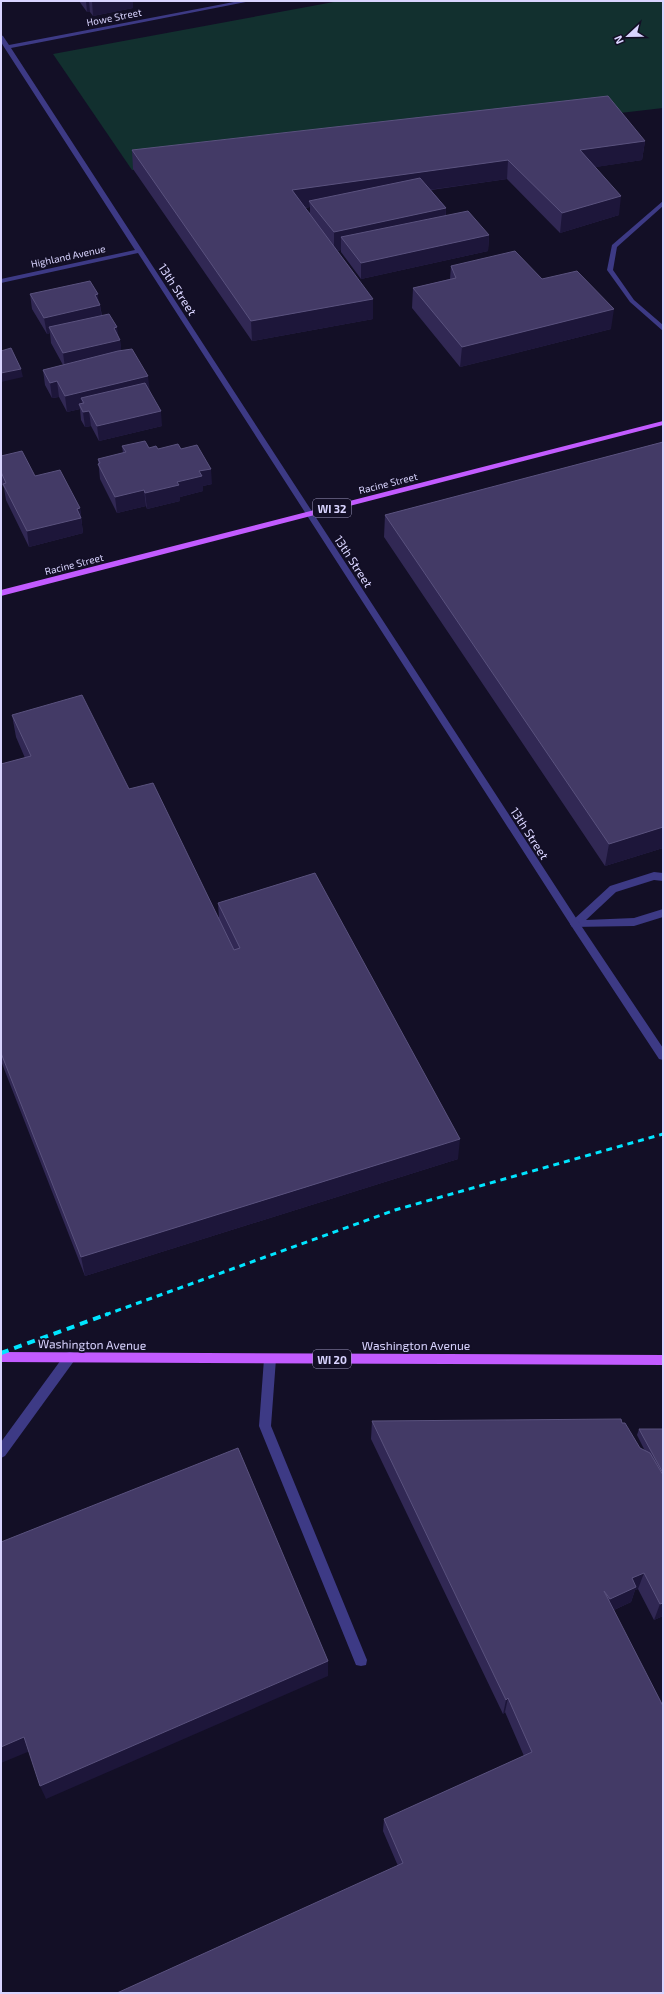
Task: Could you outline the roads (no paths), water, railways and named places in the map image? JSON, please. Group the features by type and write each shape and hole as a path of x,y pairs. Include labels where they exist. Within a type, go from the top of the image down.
{"main road":[{"name":"Racine Street","path":"1,593 663,423"},
{"name":"Washington Avenue","path":"1,1357 70,1357 93,1359 663,1360"}],"street":[{"name":"Howe Street","path":"7,47 248,1"},
{"name":"13th Street","path":"1,38 575,924 663,1056"},
{"path":"663,203 614,246 610,270 632,301 663,329"},
{"name":"Highland Avenue","path":"1,281 139,251"},
{"path":"575,924 613,889 654,876 663,877"},
{"path":"575,924 634,922 663,913"},
{"path":"1,1452 70,1357"},
{"path":"270,1359 265,1426 361,1660"}],"railway":[{"path":"105,1315 395,1210 663,1134"},
{"path":"1,1353 108,1314"}]}
